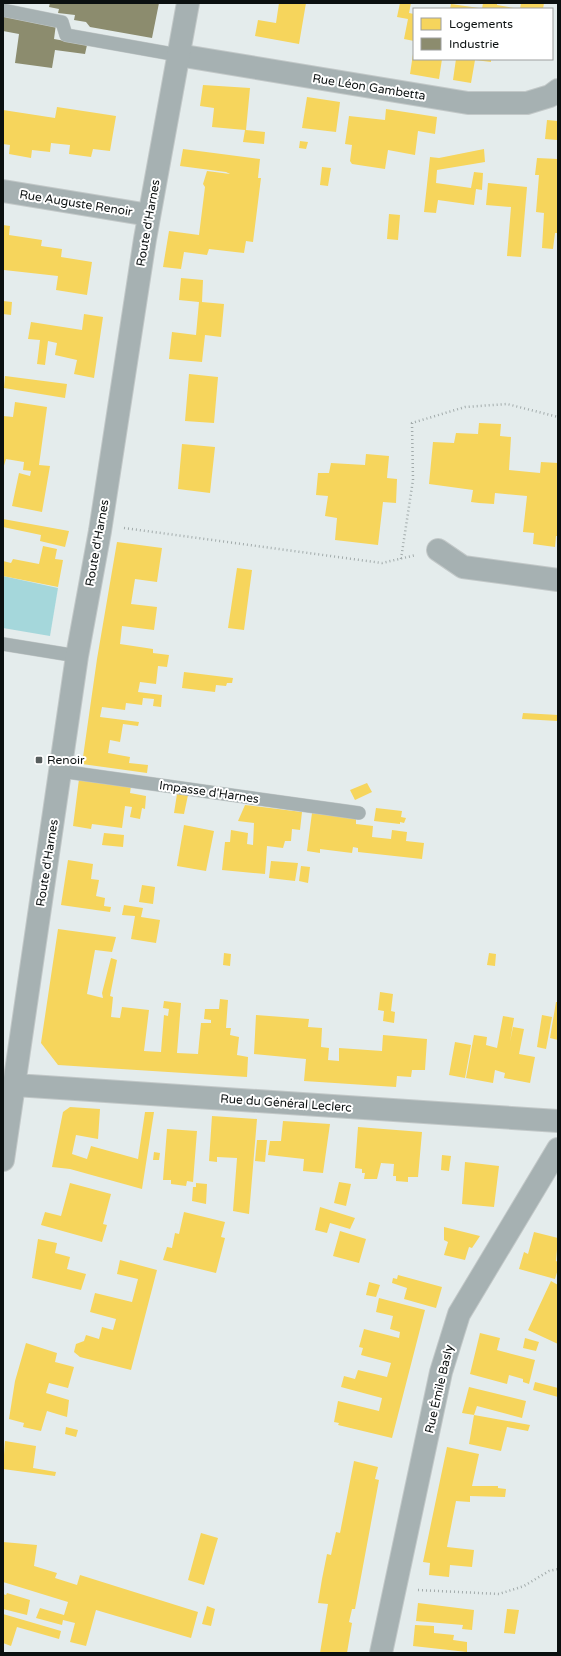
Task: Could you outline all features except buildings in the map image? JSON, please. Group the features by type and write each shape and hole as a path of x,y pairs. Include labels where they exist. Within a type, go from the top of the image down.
{"street":[{"name":"Route d'Harnes","path":"3,1160 77,656 100,531 149,215 188,3"},
{"name":"Rue Léon Gambetta","path":"178,55 468,103 499,104 527,102 550,96 558,90"},
{"name":"Rue Auguste Renoir","path":"3,191 149,215"},
{"path":"438,550 462,567 558,580"},
{"name":"Rue du Général Leclerc","path":"15,1085 558,1122"},
{"name":"Rue Émile Basly","path":"381,1653 441,1372 459,1314 558,1149"}],"lane":[{"path":"3,10 62,22 66,35 178,55"},
{"path":"3,644 45,649 77,656"},
{"name":"Impasse d'Harnes","path":"60,771 359,813"}],"path":[{"path":"401,559 413,480 412,423 464,407 507,404 558,417"},
{"path":"100,531 116,533 118,527 382,563 438,550"},
{"path":"395,1584 420,1590 499,1594 524,1586 549,1571 558,1569"}],"shaded area":[{"path":"3,576 58,588 50,636 3,628"}],"place":[{"name":"Renoir","path":"39,760"}]}
